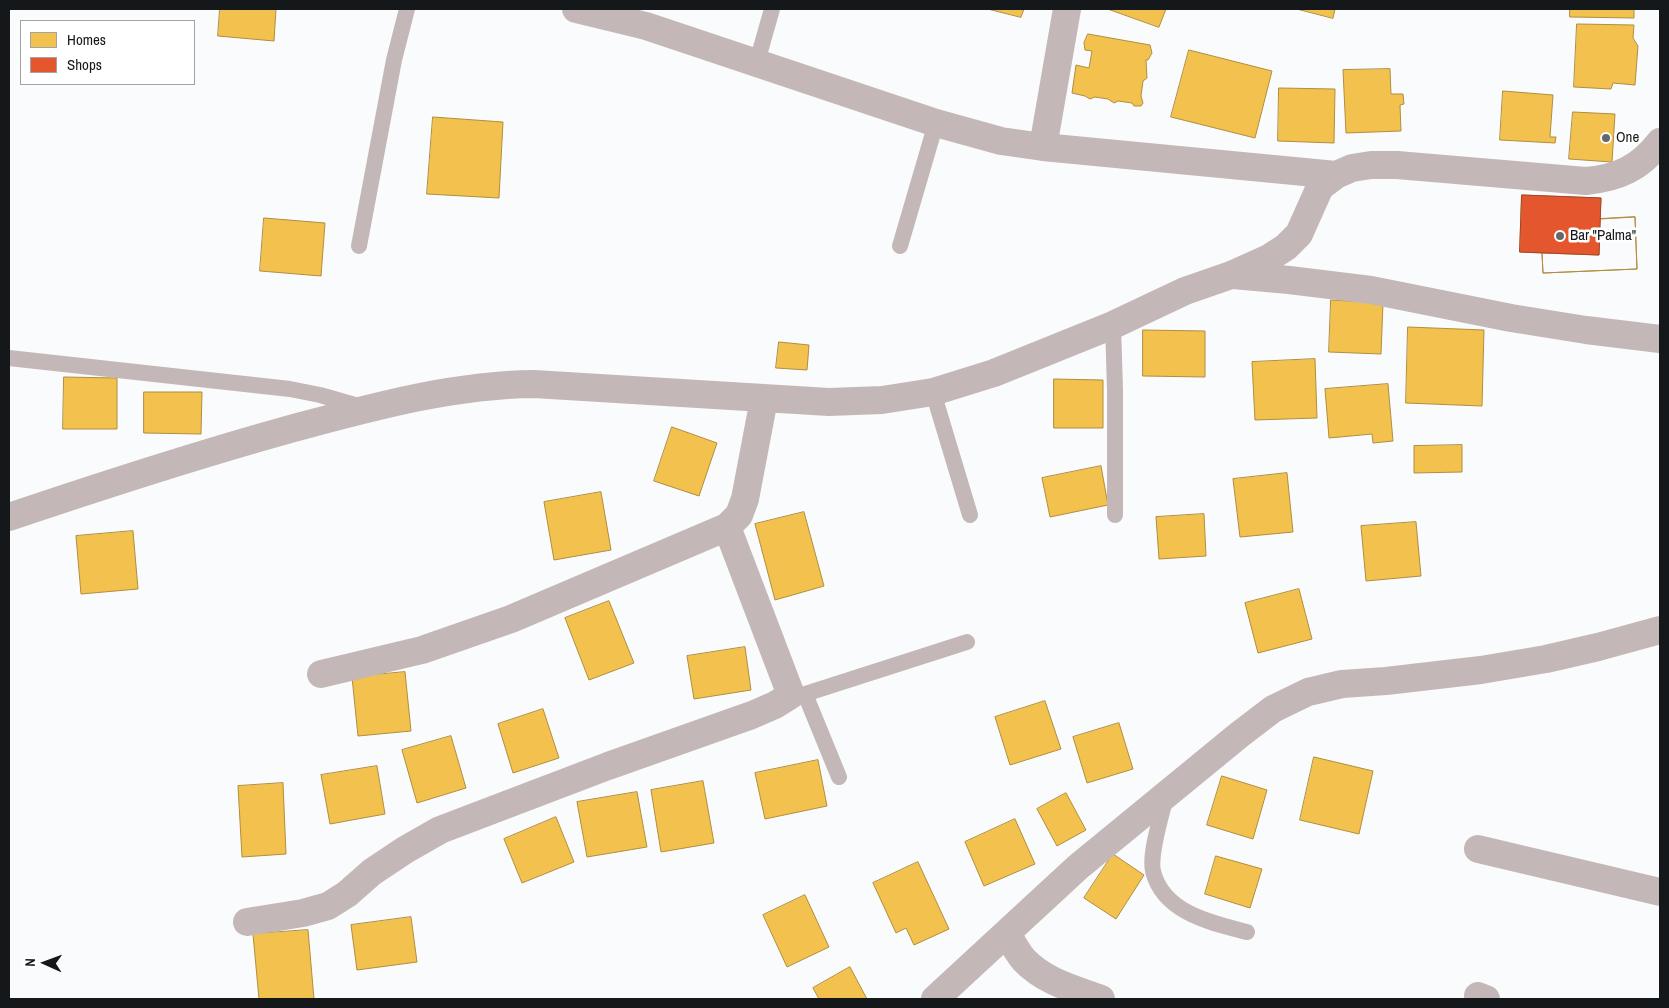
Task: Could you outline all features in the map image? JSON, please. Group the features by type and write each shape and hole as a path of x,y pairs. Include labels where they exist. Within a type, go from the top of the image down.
{"street":[{"path":"576,9 646,26 936,123 1001,141 1043,147 1336,175"},
{"path":"1043,147 1067,9"},
{"path":"9,516 122,478 280,432 431,394 498,385 534,384 828,402 882,400 933,392 994,372 1113,325 1185,291 1231,275 1269,258 1286,247 1299,234 1320,187 1336,175 1352,168 1371,165 1435,168 1586,181 1599,180 1630,170 1643,160 1660,142"},
{"path":"1231,275 1371,290 1511,318 1660,339"},
{"path":"321,674 422,650 512,619 727,527 739,515 744,499 764,399"},
{"path":"247,922 303,913 328,906 347,894 372,872 398,854 440,830 608,766 752,715 798,695 727,527"},
{"path":"935,999 1078,867 1239,734 1273,709 1308,692 1342,684 1481,670 1546,659 1660,630"},
{"path":"1478,849 1660,892"},
{"path":"1007,933 1023,959 1038,972 1057,984 1101,999"}],"lane":[{"path":"359,246 394,60 407,9"},
{"path":"757,62 772,9"},
{"path":"900,246 936,123"},
{"path":"1113,325 1115,515"},
{"path":"9,358 290,389 320,395 366,409"},
{"path":"933,392 970,515"},
{"path":"839,777 798,695 967,642"},
{"path":"1166,795 1155,842 1153,870 1162,891 1176,906 1205,921 1247,932"}],"building: Homes":[{"path":"220,9 276,9 274,41 218,36"},
{"path":"988,9 1024,9 1021,17"},
{"path":"1108,9 1166,9 1159,27"},
{"path":"1297,9 1335,9 1333,18"},
{"path":"1570,9 1634,9 1634,18 1570,17"},
{"path":"1577,24 1634,25 1633,38 1638,46 1635,85 1613,83 1611,89 1574,87"},
{"path":"1088,34 1150,45 1152,53 1148,60 1146,60 1147,78 1143,81 1141,96 1143,103 1141,106 1118,101 1114,103 1108,99 1095,97 1090,99 1072,93 1076,65 1089,68 1092,51 1085,50 1084,43"},
{"path":"1189,50 1272,71 1255,138 1171,117"},
{"path":"1390,69 1391,94 1403,94 1404,104 1400,105 1401,131 1346,133 1343,70"},
{"path":"1279,88 1335,89 1334,143 1278,141"},
{"path":"1503,91 1553,95 1550,137 1556,137 1555,143 1500,140"},
{"path":"1573,112 1615,114 1612,162 1569,159"},
{"path":"433,117 503,122 499,198 427,194"},
{"name":"Bar \"Palma\"","path":"1522,195 1601,198 1600,219 1635,217 1637,269 1543,273 1542,253 1520,252"},
{"path":"1635,217 1637,269 1543,273 1542,253 1599,255 1600,219"},
{"path":"264,218 325,223 321,276 260,271"},
{"path":"1331,300 1383,303 1381,354 1329,352"},
{"path":"1408,327 1484,330 1482,406 1406,403"},
{"path":"1143,330 1205,331 1205,377 1143,376"},
{"path":"779,342 809,345 807,370 776,368"},
{"path":"1315,359 1317,418 1255,420 1252,362"},
{"path":"64,377 117,378 117,429 63,429"},
{"path":"1054,379 1103,380 1103,428 1054,428"},
{"path":"1388,384 1393,441 1373,443 1372,434 1329,438 1325,389"},
{"path":"144,392 202,392 201,434 144,433"},
{"path":"672,427 717,443 699,496 654,481"},
{"path":"1462,445 1462,472 1414,473 1414,446"},
{"path":"1101,466 1108,505 1050,517 1042,478"},
{"path":"1287,473 1293,532 1240,537 1233,479"},
{"path":"601,492 611,550 554,560 544,502"},
{"path":"804,512 824,586 775,600 755,524"},
{"path":"1204,514 1206,556 1159,559 1156,517"},
{"path":"1416,522 1421,576 1366,581 1361,526"},
{"path":"133,531 138,589 81,594 76,536"},
{"path":"1299,589 1312,639 1258,653 1245,603"},
{"path":"609,601 634,663 589,680 565,618"},
{"path":"745,647 751,690 694,699 687,656"},
{"path":"405,672 411,731 358,736 352,677"},
{"path":"1045,701 1061,749 1010,765 995,717"},
{"path":"543,709 559,758 513,773 498,724"},
{"path":"1119,723 1133,769 1087,783 1073,737"},
{"path":"451,736 466,788 417,803 402,750"},
{"path":"1314,757 1373,771 1359,834 1300,820"},
{"path":"818,760 827,806 765,819 755,773"},
{"path":"377,766 385,814 330,824 321,775"},
{"path":"1222,776 1267,790 1253,839 1207,825"},
{"path":"703,781 714,843 661,852 651,790"},
{"path":"283,783 286,854 242,857 238,786"},
{"path":"637,792 647,847 587,857 577,802"},
{"path":"1066,793 1086,830 1057,846 1037,809"},
{"path":"556,817 574,862 522,883 504,839"},
{"path":"1015,819 1035,864 984,886 965,842"},
{"path":"1113,854 1144,875 1116,919 1084,898"},
{"path":"1216,856 1262,869 1250,908 1205,894"},
{"path":"918,862 949,929 914,945 906,928 896,933 873,883"},
{"path":"805,895 829,947 787,967 763,915"},
{"path":"411,917 417,962 357,970 351,925"},
{"path":"308,930 314,999 259,999 253,934"},
{"path":"850,967 867,999 819,999 813,988"}],"building: Shops":[{"name":"Bar \"Palma\"","path":"1522,195 1601,198 1599,255 1520,252"}],"place":[{"name":"One","path":"1606,138"},
{"name":"Bar \"Palma\"","path":"1560,236"}]}
